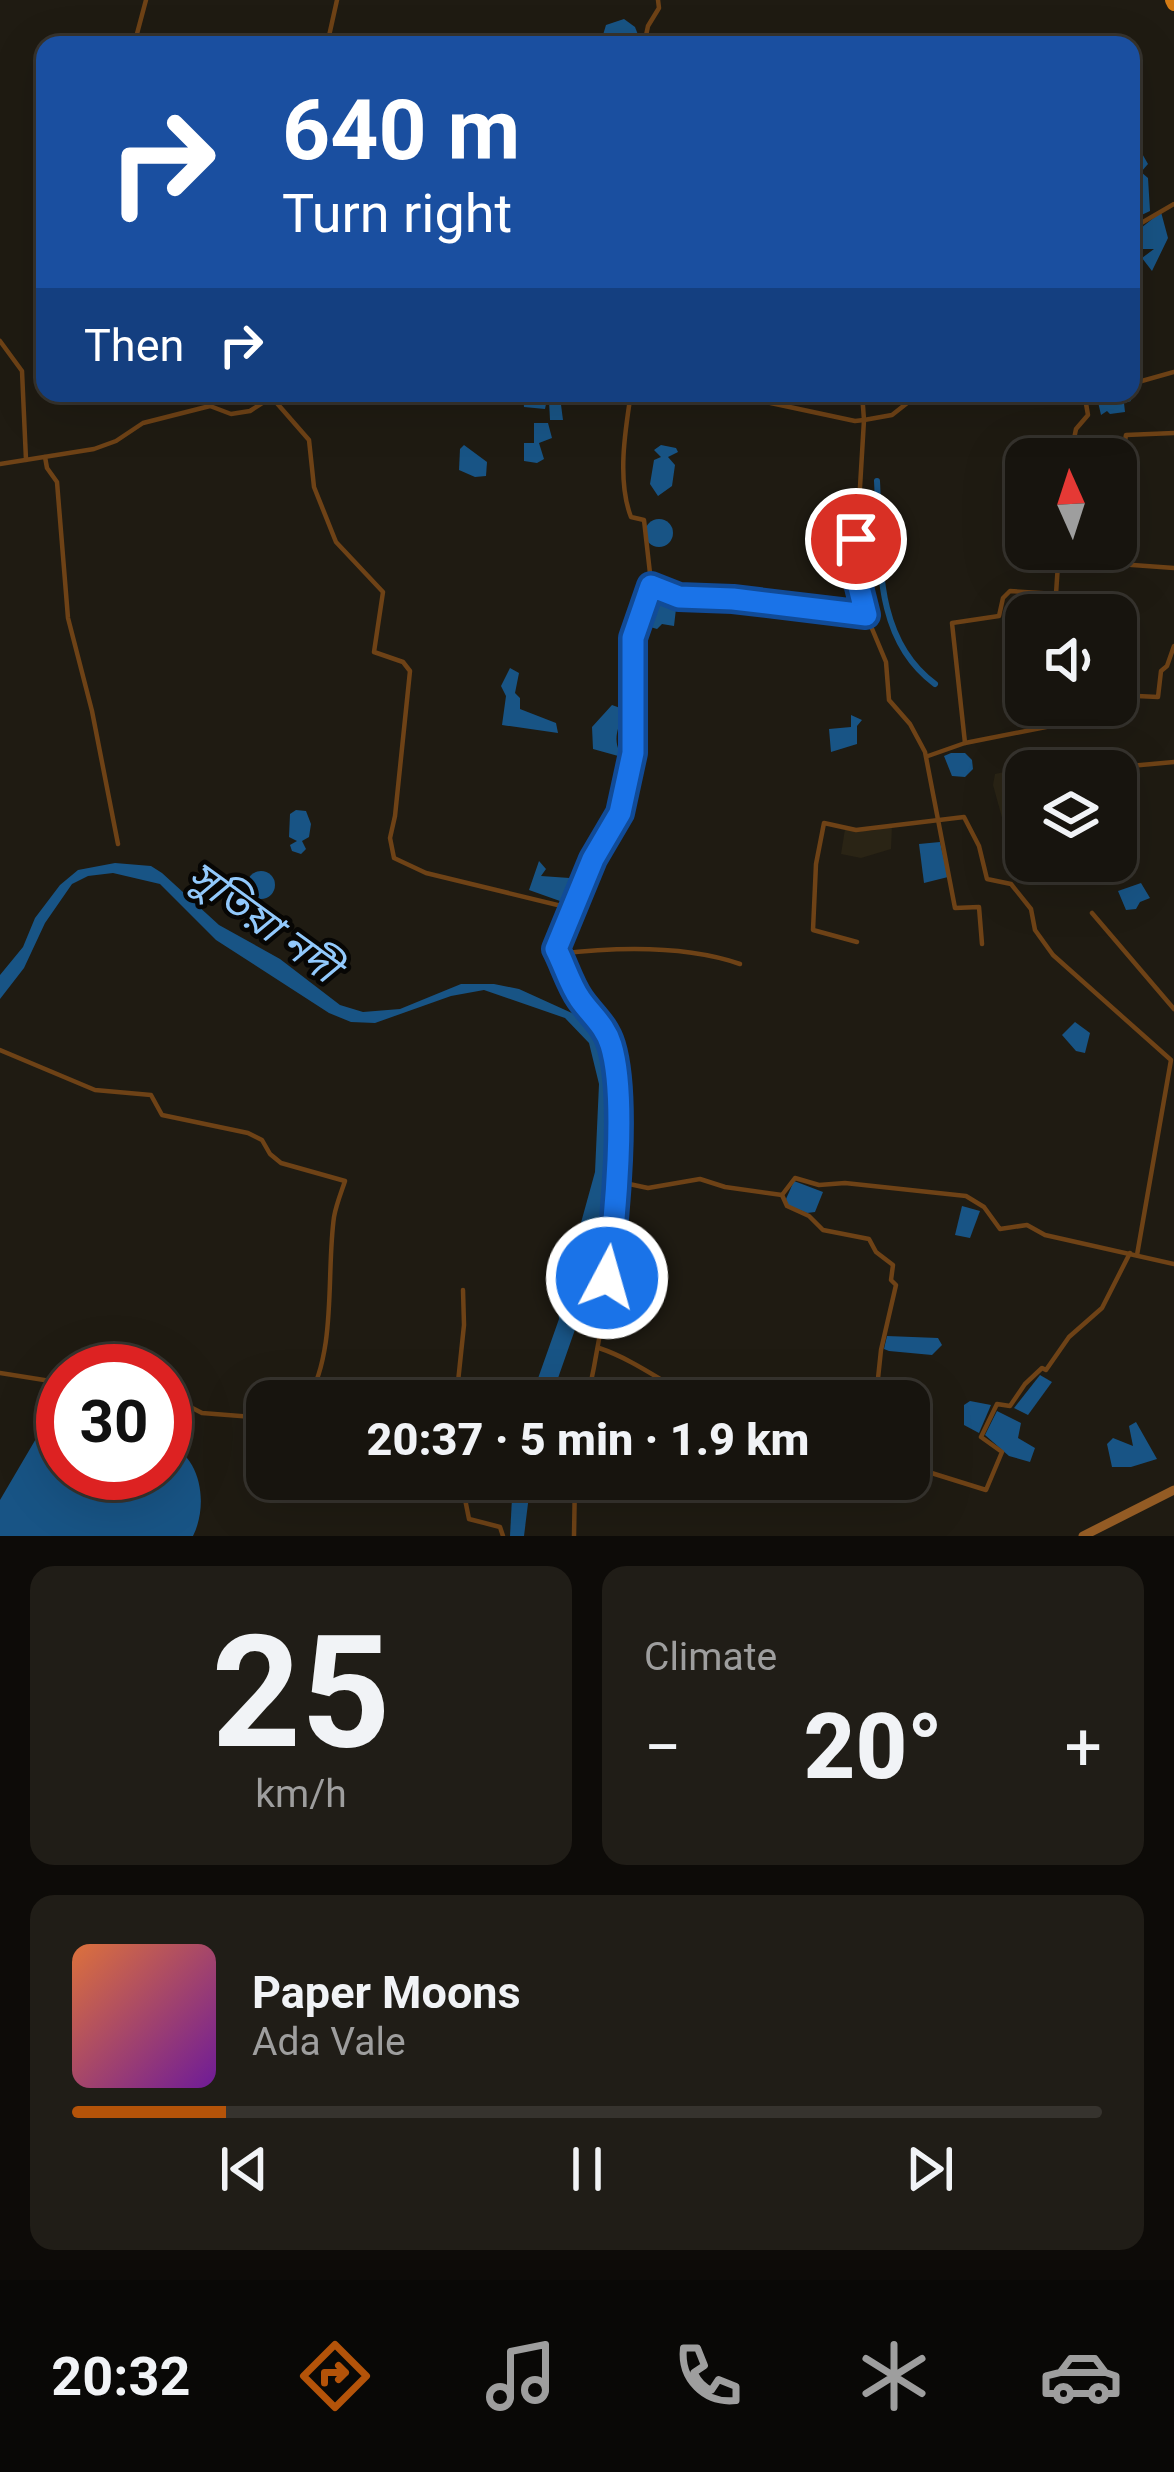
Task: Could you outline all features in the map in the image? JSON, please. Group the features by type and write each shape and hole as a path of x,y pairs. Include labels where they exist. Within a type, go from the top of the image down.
{"main road":[{"path":"1082,1536 1174,1490"}],"street":[{"path":"136,36 146,0"},
{"path":"329,36 337,0"},
{"path":"646,36 658,0"},
{"path":"1140,224 1174,204"},
{"path":"0,341 22,371 26,461"},
{"path":"1140,381 1174,372"},
{"path":"0,464 94,449 160,418 210,406 231,414 250,411 261,402"},
{"path":"275,402 309,440 314,487 336,542 382,592 374,652 403,662 410,671 390,838 394,858 426,872 574,909"},
{"path":"592,1380 615,1181 611,1043 598,1018 581,1001 556,949 593,859 620,813 633,753 633,638 651,586 644,520 631,517 628,509 625,470 630,402"},
{"path":"763,402 864,420 892,416 908,402"},
{"path":"863,402 855,571 866,615 886,662 889,700 913,728 926,757 956,908 979,908 982,944"},
{"path":"1074,438 1088,415 1086,402"},
{"path":"1125,438 1174,433"},
{"path":"45,457 56,482 68,618 118,844"},
{"path":"1137,565 1174,568"},
{"path":"965,743 952,623 999,616 1010,591 1056,594 1059,570"},
{"path":"651,586 679,597 866,615"},
{"path":"1137,696 1158,697 1160,674 1174,646"},
{"path":"926,757 965,743 1051,726"},
{"path":"1137,765 1174,762"},
{"path":"857,943 813,930 816,864 824,823 856,830 964,817 980,845 988,879 1010,884 1031,909 1035,930 1053,955 1171,1060 1133,1254 1102,1308 1070,1336 1046,1370 1042,1368 1025,1384 1010,1406 997,1405 981,1436 1002,1452 986,1490 930,1473"},
{"path":"1092,913 1174,1009"},
{"path":"558,954 634,949 707,954 740,964"},
{"path":"0,1050 95,1090 151,1095 162,1115 239,1130 262,1140 281,1163 344,1181 334,1216 328,1324 316,1380"},
{"path":"782,1195 795,1178 819,1185 845,1183 966,1196 984,1207 1000,1229 1028,1225 1045,1234 1174,1264"},
{"path":"615,1181 648,1188 700,1179 782,1195"},
{"path":"782,1195 787,1206 823,1229 869,1239 876,1252 893,1265 891,1280 896,1285 878,1380"},
{"path":"458,1380 463,1290"},
{"path":"599,1348 628,1358 659,1380"},
{"path":"0,1373 36,1379"},
{"path":"192,1406 217,1417 246,1418"},
{"path":"465,1500 469,1519 500,1527 503,1536"},
{"path":"574,1536 575,1500"}],"shaded area":[{"path":"1005,772 1005,824 993,785 995,774"},
{"path":"892,826 891,849 861,858 841,854 845,829 871,831"}],"water":[{"path":"624,19 638,36 603,36 606,25"},
{"path":"1140,150 1148,164 1141,172 1148,178 1150,211 1140,216 1140,174"},
{"path":"1161,212 1168,238 1152,271 1142,258 1154,249 1142,249 1140,229"},
{"path":"524,402 546,402 545,409 524,407"},
{"path":"549,402 561,402 563,420 550,420"},
{"path":"1098,402 1128,402 1125,412 1101,415"},
{"path":"534,423 548,423 552,438 539,443 544,459 537,463 524,461 524,443 534,443"},
{"path":"464,445 487,462 486,476 459,470"},
{"path":"661,445 678,452 668,457 675,465 672,486 658,496 650,484 654,460 661,457 654,450"},
{"path":"659,519 669,523 673,533 669,543 659,547 649,543 645,533 649,523"},
{"path":"655,590 677,600 674,626 647,626 645,615"},
{"path":"510,668 519,673 515,693 520,709 556,723 558,733 502,725 506,696 501,686"},
{"path":"612,705 623,709 617,742 618,748 631,749 629,759 593,749 592,727"},
{"path":"851,715 862,720 857,726 857,744 831,752 829,729 851,727"},
{"path":"965,753 972,760 973,769 965,777 952,776 944,756"},
{"path":"306,811 311,824 301,854 292,851 290,845 297,841 289,837 290,814"},
{"path":"940,842 948,877 924,883 919,844"},
{"path":"539,861 546,869 541,876 584,879 574,906 529,890"},
{"path":"115,863 151,866 219,925 280,959 340,1005 363,1012 400,1009 461,984 494,984 519,989 574,1014 600,1050 607,1078 608,1178 585,1301 557,1380 537,1380 559,1319 558,1306 595,1172 599,1084 589,1043 565,1018 484,990 451,996 375,1023 351,1022 329,1013 216,940 160,884 113,873 72,884 45,923 24,968 0,999 0,975 23,947 35,918 78,870"},
{"path":"261,871 271,875 275,885 271,895 261,899 251,895 247,885 251,875"},
{"path":"1141,883 1150,898 1126,910 1118,891"},
{"path":"1075,1022 1090,1033 1085,1053 1076,1051 1062,1035"},
{"path":"794,1181 823,1192 815,1212 788,1205"},
{"path":"962,1206 980,1211 970,1238 955,1235"},
{"path":"887,1336 938,1338 942,1345 932,1355 889,1351 884,1349"},
{"path":"1040,1375 1052,1382 1028,1415 1014,1408"},
{"path":"970,1401 991,1405 979,1433 964,1425 964,1405"},
{"path":"997,1411 1021,1423 1018,1438 1035,1448 1030,1462 1009,1456 985,1435"},
{"path":"1136,1422 1157,1459 1112,1467 1107,1444 1113,1438 1133,1446 1129,1426"},
{"path":"36,1439 36,1500 192,1500 192,1466 201,1495 193,1536 0,1536 0,1500"},
{"path":"512,1500 528,1500 524,1536 510,1536"}],"waterway":[{"path":"877,481 880,564 890,618 914,665 935,684"}],"route":[{"path":"607,1278 617,1154 611,1043 598,1018 581,1001 556,949 593,859 620,813 633,753 633,638 651,586 679,597 866,615 855,571 856,539"}],"water label":[{"name":"সুতিয়া নদী","path":"264,921"}]}
